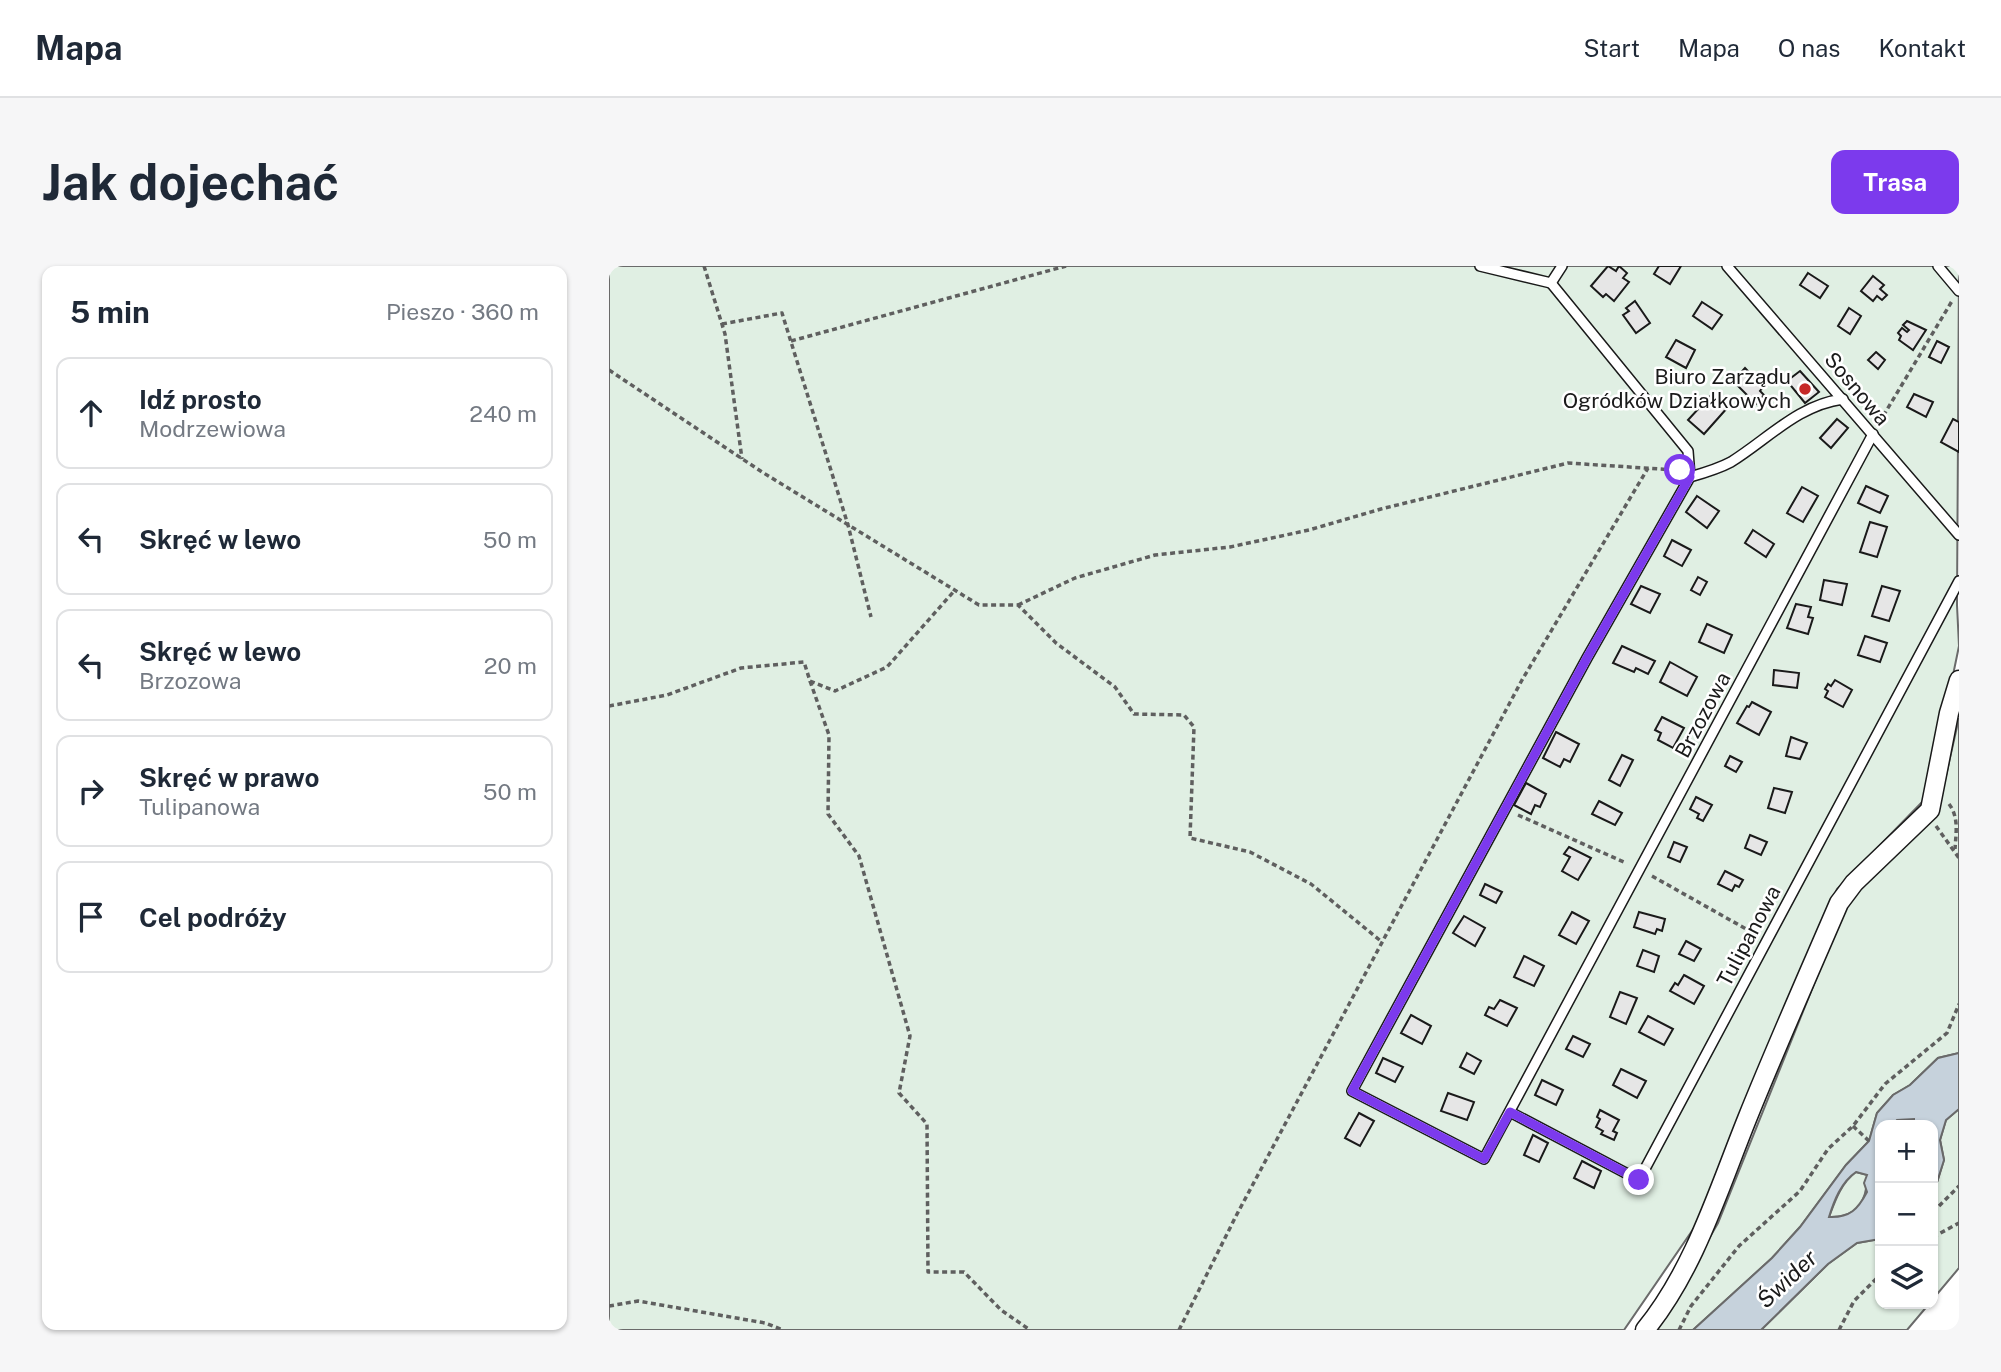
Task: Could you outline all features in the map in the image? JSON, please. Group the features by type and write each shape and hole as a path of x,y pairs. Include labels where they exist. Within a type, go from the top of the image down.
{"street":[{"path":"1645,1330 1660,1311 1697,1245 1773,1056 1839,903 1854,883 1930,810 1949,713 1959,680"}],"lane":[{"path":"1480,266 1551,283 1688,451 1690,474 1729,463 1787,421 1826,401 1843,399"},
{"path":"1551,283 1562,266"},
{"name":"Sosnowa","path":"1727,266 1959,535"},
{"path":"1938,266 1959,290"},
{"name":"Brzozowa","path":"1690,474 1352,1091 1484,1159 1873,434"},
{"name":"Tulipanowa","path":"1510,1112 1639,1180 1959,581"}],"path":[{"path":"704,266 722,324 743,459"},
{"path":"1044,266 1045,273"},
{"path":"791,341 1066,266"},
{"path":"1873,434 1959,290"},
{"path":"722,324 782,313 848,524 871,617"},
{"path":"609,370 743,459 979,605 1018,605 1075,578 1155,555 1230,547 1309,530 1381,509 1568,463 1648,468 1690,474"},
{"path":"1178,1330 1522,680 1648,468"},
{"path":"810,681 835,691 887,667 955,590"},
{"path":"1018,605 1056,643 1115,687 1133,714 1184,715 1194,727 1190,838 1250,852 1311,884 1382,942"},
{"path":"609,706 667,695 741,668 804,663 829,735 828,814 859,856 911,1036 899,1093 927,1124 928,1272 964,1272 1001,1310 1030,1330"},
{"path":"1934,789 1953,809 1957,826 1955,849"},
{"path":"1926,814 1955,849 1959,858"},
{"path":"1679,1330 1692,1306 1739,1247 1800,1191 1828,1149 1853,1126 1885,1083 1947,1033 1959,1004"},
{"path":"1853,1126 1869,1141"},
{"path":"1938,1207 1959,1186"},
{"path":"1938,1234 1959,1223"},
{"path":"1839,1330 1854,1301 1875,1280"},
{"path":"609,1306 638,1301 765,1323 783,1330"}],"green space":[{"path":"609,266 1959,266 1959,646 1928,796 1837,889 1707,1209 1624,1330 609,1330"},
{"path":"1959,718 1959,1053 1938,1058 1910,1085 1893,1095 1877,1113 1869,1141 1846,1165 1800,1227 1772,1258 1693,1330 1656,1330 1718,1223 1847,902 1938,811"},
{"path":"1959,1109 1959,1268 1938,1293 1938,1179 1944,1160 1940,1140 1946,1120"},
{"path":"1856,1172 1868,1175 1865,1193 1859,1206 1847,1215 1829,1217 1842,1187"},
{"path":"1875,1240 1875,1309 1925,1309 1907,1330 1761,1330 1828,1264 1857,1243"}],"water":[{"path":"1959,1053 1959,1109 1946,1120 1940,1140 1944,1160 1938,1179 1938,1120 1875,1120 1877,1113 1893,1095 1910,1085 1938,1058"},
{"name":"Świder","path":"1875,1120 1875,1240 1857,1243 1828,1264 1761,1330 1693,1330 1772,1258 1800,1227 1846,1165 1869,1141","holes":["1856,1172 1867,1175 1864,1183 1867,1192 1857,1208 1843,1216 1829,1217 1846,1181"]}],"building":[{"path":"1608,266 1616,271 1619,266 1627,273 1623,278 1629,282 1614,301 1606,294 1603,297 1591,286"},
{"path":"1659,266 1681,266 1670,284 1654,274"},
{"path":"1808,273 1828,286 1820,298 1800,285"},
{"path":"1873,276 1884,285 1880,289 1887,295 1882,300 1877,296 1873,301 1861,291"},
{"path":"1635,301 1650,323 1636,333 1623,315 1629,311 1626,308"},
{"path":"1702,302 1722,315 1712,329 1693,316"},
{"path":"1849,308 1861,316 1850,334 1838,326"},
{"path":"1907,321 1926,330 1913,350 1899,340 1901,336 1898,333 1902,328 1907,332 1909,330 1903,325"},
{"path":"1676,340 1695,350 1686,368 1666,357"},
{"path":"1937,341 1949,347 1941,363 1929,357"},
{"path":"1876,352 1885,360 1878,369 1868,360"},
{"path":"1745,368 1763,387 1760,391 1764,395 1756,404 1733,381"},
{"name":"Biuro Zarządu Ogródków Działkowych","path":"1800,371 1819,392 1805,403 1787,381"},
{"path":"1712,394 1728,407 1704,434 1688,420"},
{"path":"1914,394 1933,402 1926,417 1907,407"},
{"path":"1837,419 1848,428 1831,448 1820,438"},
{"path":"1953,419 1959,422 1959,452 1941,442"},
{"path":"1866,486 1888,496 1880,513 1858,503"},
{"path":"1802,487 1818,496 1803,522 1787,513"},
{"path":"1697,496 1719,511 1707,528 1686,512"},
{"path":"1870,522 1887,527 1877,557 1860,552"},
{"path":"1753,530 1774,544 1766,557 1745,543"},
{"path":"1672,540 1691,550 1682,566 1664,556"},
{"path":"1698,577 1707,582 1700,595 1691,590"},
{"path":"1824,580 1847,584 1842,605 1820,600"},
{"path":"1641,586 1660,594 1650,613 1631,604"},
{"path":"1882,586 1900,591 1889,621 1872,616"},
{"path":"1796,604 1811,607 1808,617 1813,618 1808,634 1787,628"},
{"path":"1707,624 1732,635 1724,653 1699,642"},
{"path":"1865,636 1887,643 1880,662 1858,655"},
{"path":"1622,646 1655,661 1648,674 1636,668 1634,672 1613,663"},
{"path":"1670,662 1697,677 1687,696 1660,682"},
{"path":"1774,670 1799,673 1797,688 1773,685"},
{"path":"1835,680 1852,690 1843,707 1825,697 1828,691 1825,689"},
{"path":"1752,702 1771,712 1759,735 1737,723"},
{"path":"1662,717 1684,728 1673,748 1658,740 1661,733 1655,730"},
{"path":"1556,732 1579,744 1570,762 1564,759 1560,767 1543,758"},
{"path":"1791,737 1807,743 1800,759 1786,756"},
{"path":"1622,755 1633,760 1620,786 1609,780"},
{"path":"1730,756 1742,762 1736,772 1725,766"},
{"path":"1526,783 1546,794 1540,807 1535,805 1531,814 1514,805"},
{"path":"1774,788 1792,792 1785,813 1768,808"},
{"path":"1696,797 1712,805 1703,821 1697,818 1699,814 1690,809"},
{"path":"1599,801 1622,813 1615,825 1592,814"},
{"path":"1750,835 1767,842 1761,855 1745,848"},
{"path":"1674,842 1687,847 1680,862 1668,857"},
{"path":"1569,847 1591,858 1578,880 1562,871 1570,857 1564,854"},
{"path":"1725,871 1743,880 1739,887 1735,885 1732,891 1718,884"},
{"path":"1485,884 1502,892 1496,903 1480,895"},
{"path":"1572,912 1589,921 1576,944 1559,935"},
{"path":"1639,912 1665,919 1662,931 1657,929 1655,934 1634,927"},
{"path":"1464,916 1485,928 1475,946 1453,933"},
{"path":"1686,941 1701,949 1694,961 1679,954"},
{"path":"1643,950 1659,956 1654,972 1637,966"},
{"path":"1524,956 1544,966 1534,986 1514,977"},
{"path":"1684,975 1704,986 1694,1004 1670,991"},
{"path":"1620,992 1637,998 1626,1024 1610,1017"},
{"path":"1500,1000 1517,1008 1507,1026 1485,1015 1489,1007 1494,1009"},
{"path":"1411,1015 1431,1026 1422,1044 1401,1033"},
{"path":"1648,1016 1673,1029 1664,1045 1639,1032"},
{"path":"1573,1036 1590,1044 1583,1057 1566,1049"},
{"path":"1467,1053 1481,1061 1474,1074 1460,1067"},
{"path":"1383,1058 1403,1067 1395,1082 1376,1073"},
{"path":"1621,1069 1646,1081 1637,1098 1613,1085"},
{"path":"1542,1080 1563,1090 1556,1105 1535,1095"},
{"path":"1448,1093 1474,1102 1467,1120 1441,1111"},
{"path":"1600,1110 1619,1120 1613,1131 1617,1133 1614,1140 1601,1134 1603,1131 1596,1127"},
{"path":"1359,1113 1374,1121 1360,1146 1345,1138"},
{"path":"1533,1135 1548,1143 1539,1162 1524,1155"},
{"path":"1582,1161 1601,1171 1594,1188 1574,1178"}],"place":[{"name":"Biuro Zarządu Ogródków Działkowych","path":"1805,389"}],"route":[{"path":"1639,1180 1510,1112 1484,1159 1352,1091 1587,658 1690,477 1689,471 1680,470"}]}
